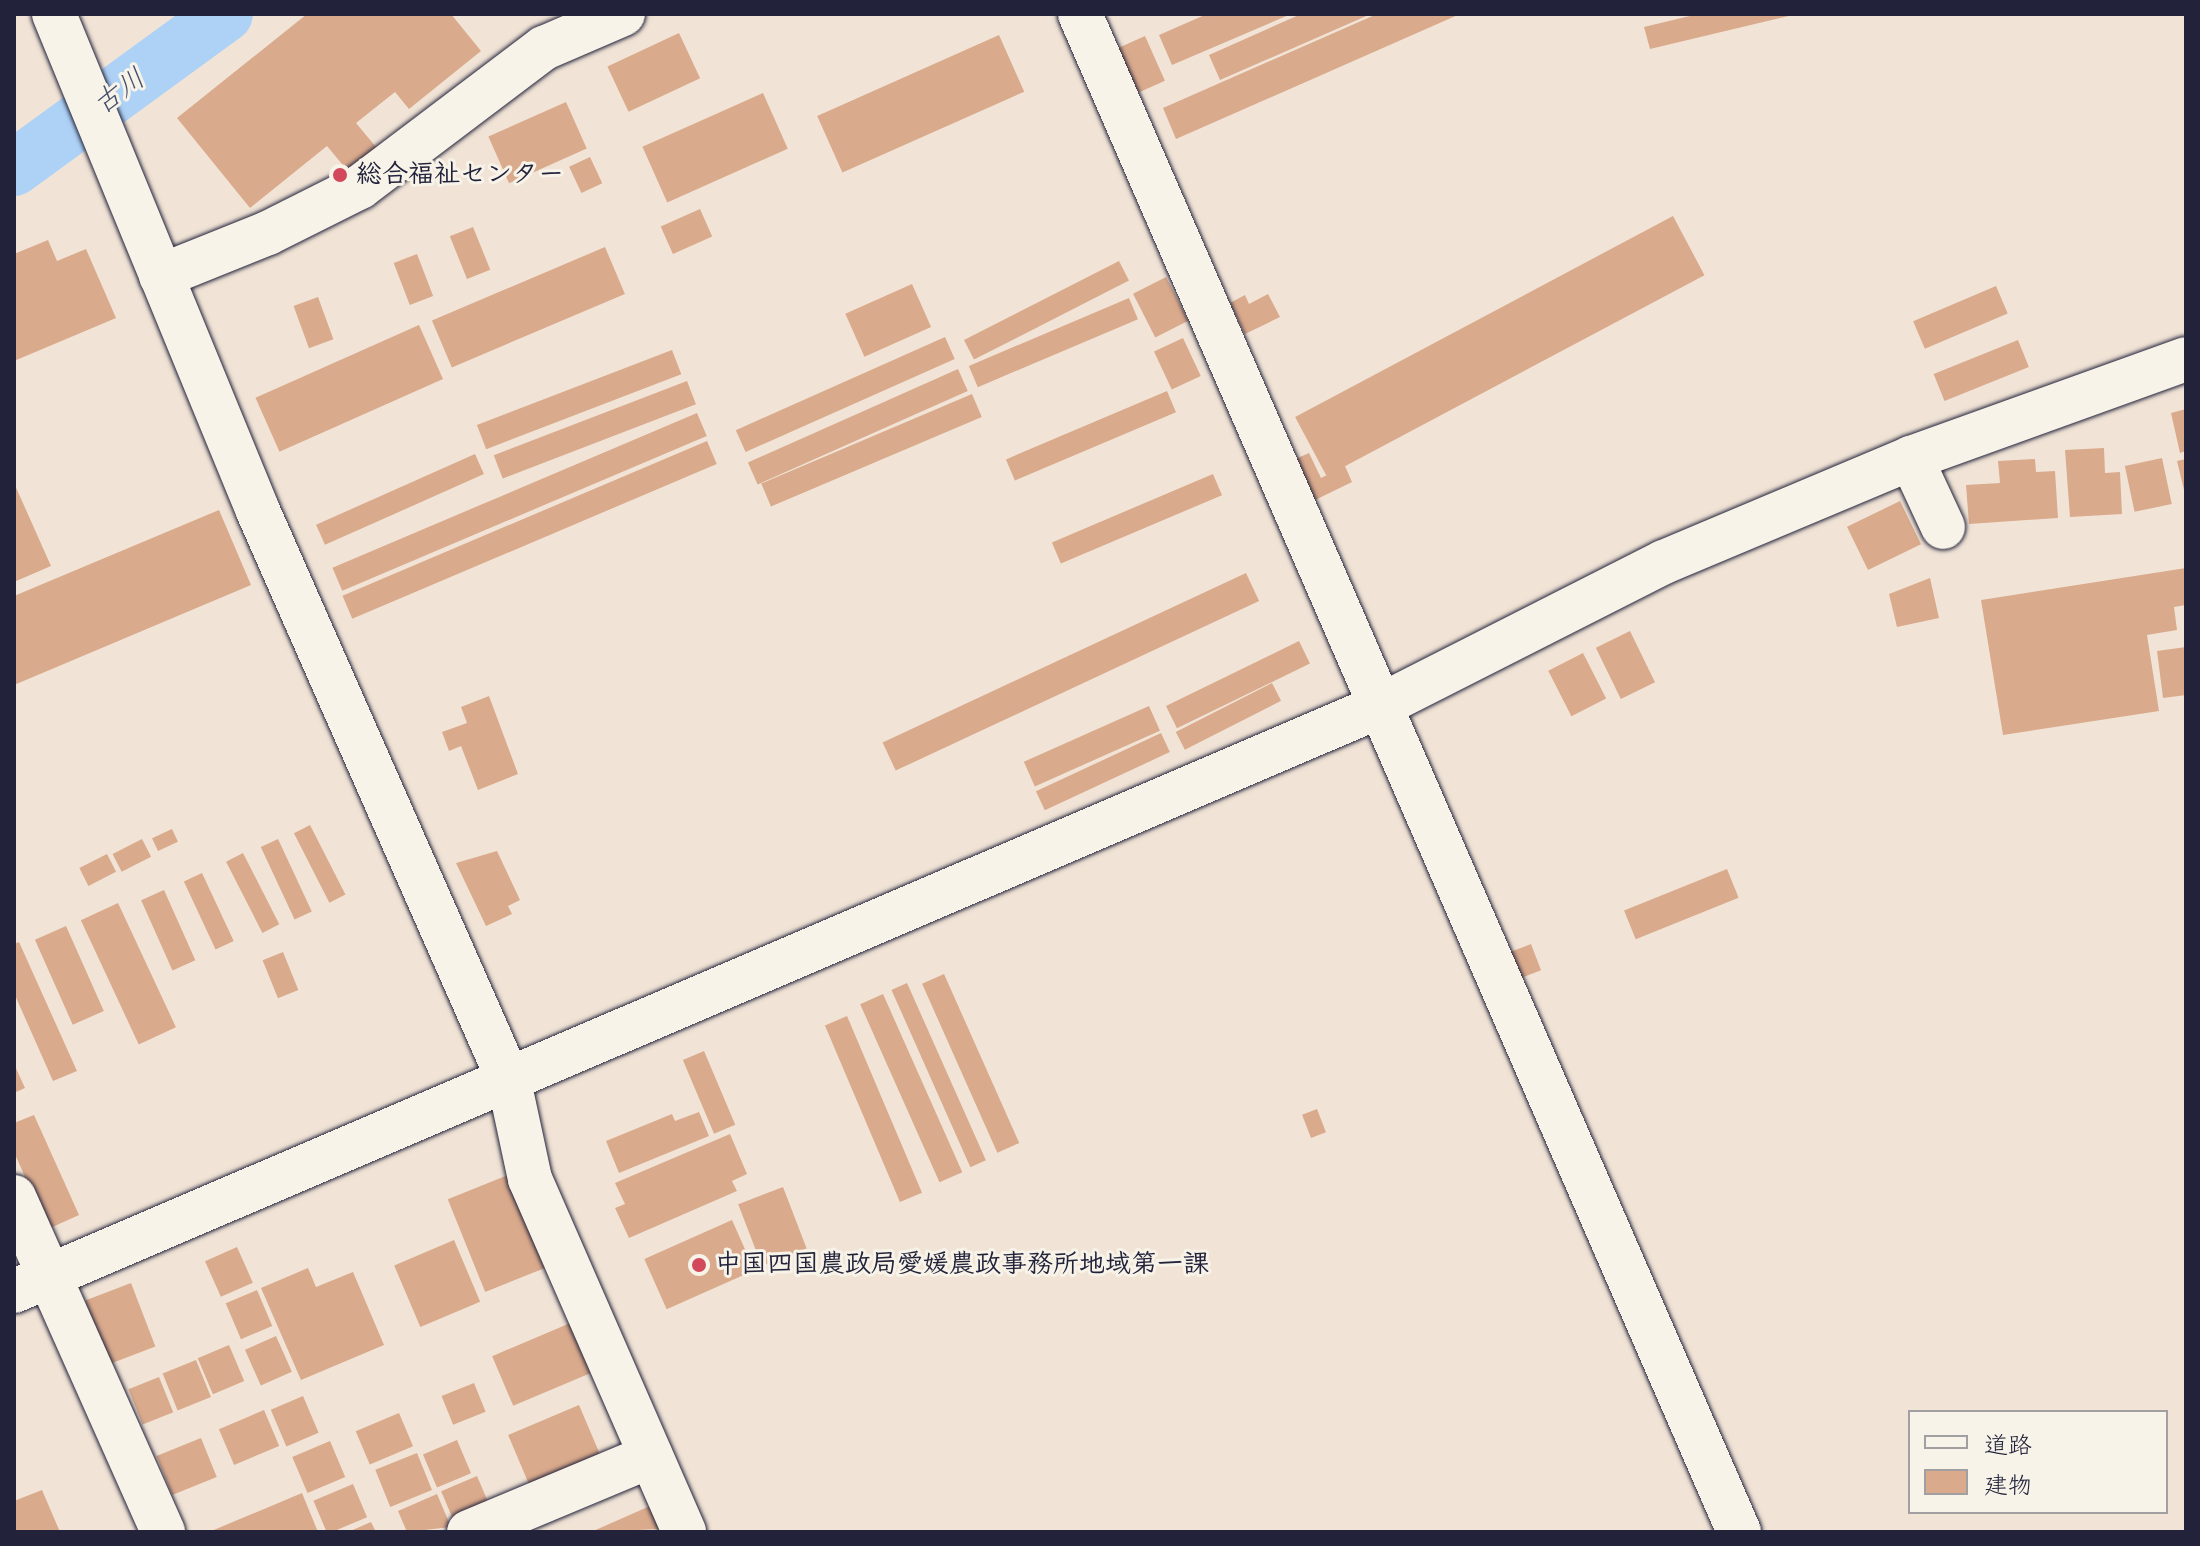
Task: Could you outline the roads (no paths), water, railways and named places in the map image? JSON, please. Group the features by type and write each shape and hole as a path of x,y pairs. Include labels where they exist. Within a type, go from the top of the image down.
{"street":[{"path":"54,14 280,565 509,1081 530,1179 684,1532"},
{"path":"161,276 268,233 360,187 544,48 623,14"},
{"path":"1080,14 1739,1532"},
{"path":"32,1283 1380,706 1664,562 1911,458 2186,359"},
{"path":"1911,458 1943,527"},
{"path":"14,1197 32,1283 163,1532"},
{"path":"469,1532 651,1456"}],"waterway":[{"name":"古川","path":"14,168 225,14"}],"place":[{"name":"総合福祉センター","path":"340,175"},
{"name":"中国四国農政局愛媛農政事務所地域第一課","path":"699,1265"}]}
